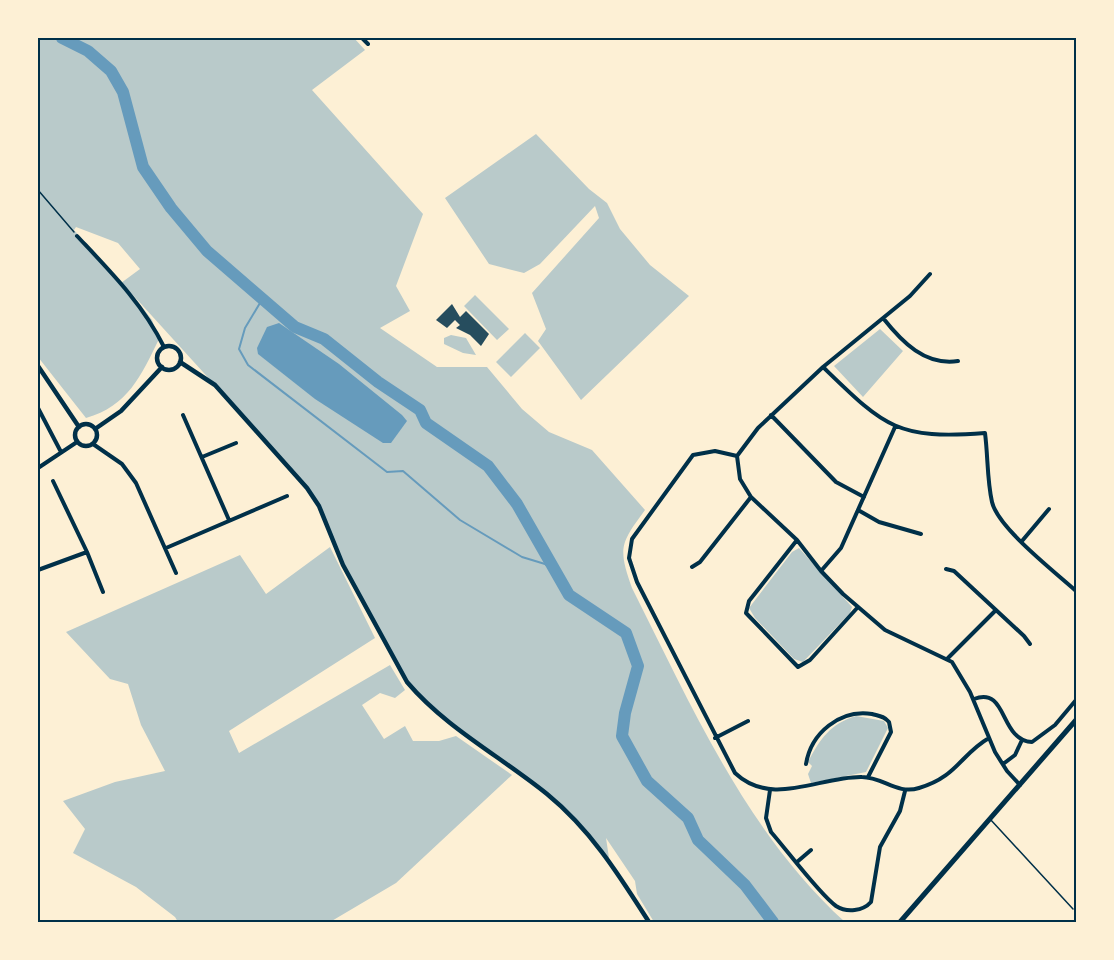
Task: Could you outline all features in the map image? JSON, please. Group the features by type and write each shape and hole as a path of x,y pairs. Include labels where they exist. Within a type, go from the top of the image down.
{"main road":[{"path":"900,922 1077,720"}],"street":[{"path":"362,38 368,44"},
{"path":"77,236 121,283 152,321 164,347"},
{"path":"930,274 918,289 823,367 771,415 737,456 740,479 751,497 797,540 821,571 858,607 902,640 948,658 956,667 974,699 989,738 1003,764 1020,785"},
{"path":"883,318 904,343 920,354 942,361 958,361"},
{"path":"162,367 172,369 180,362 181,355 176,348 164,347"},
{"path":"162,367 158,357 164,347"},
{"path":"180,362 215,386 307,488 319,506 343,565 407,682 420,698 460,731 547,794 569,815 609,858 649,922"},
{"path":"38,366 79,427"},
{"path":"95,429 121,411 162,367"},
{"path":"823,367 866,408 895,427 936,436 985,433 992,503 1000,520 1077,591"},
{"path":"38,408 61,452"},
{"path":"183,415 229,520"},
{"path":"771,415 840,485 864,497"},
{"path":"86,424 95,429 97,438 93,444 83,446 77,442 75,432 79,427 86,424"},
{"path":"821,571 841,548 895,427"},
{"path":"38,468 77,442"},
{"path":"202,457 236,443"},
{"path":"93,444 122,464 136,483 176,573"},
{"path":"737,456 715,451 693,455 637,530 629,552 638,582 715,738 730,766 741,779 770,789 801,788 842,778 868,777 905,791 943,778 989,738"},
{"path":"53,481 87,552 103,592"},
{"path":"166,548 287,496"},
{"path":"692,567 700,562 751,497"},
{"path":"1022,541 1049,509"},
{"path":"858,510 879,522 921,534"},
{"path":"797,540 749,601 746,613 798,667 810,660 858,607"},
{"path":"38,570 87,552"},
{"path":"946,569 954,571 1024,636 1030,645"},
{"path":"948,658 995,611"},
{"path":"974,699 984,696 992,698 999,706 1009,729 1022,740 1032,742 1055,725 1077,700"},
{"path":"806,764 808,755 822,733 833,722 853,714 882,716 889,722 891,732 868,777"},
{"path":"715,738 748,721"},
{"path":"1003,764 1016,755 1022,740"},
{"path":"770,789 767,808 768,824 797,862 836,906 848,910 865,908 872,898 880,847 900,811 905,791"},
{"path":"797,862 811,850"}],"lane":[{"path":"990,819 1073,909"}],"path":[{"path":"38,189 77,236"}],"shaded area":[{"path":"38,38 354,38 365,50 312,90 423,214 396,286 410,311 380,328 437,367 487,367 522,409 549,432 592,450 645,510 630,531 624,547 623,555 632,588 699,721 750,808 778,848 810,887 845,922 654,922 637,894 635,881 606,838 609,858 550,797 460,731 407,682 343,565 319,506 285,462 132,294 152,320 159,339 132,388 113,406 86,418 38,357","holes":["76,227 118,243 140,269 121,283 74,230"]},
{"path":"536,134 589,189 607,203 620,229 650,265 689,296 581,400 538,341 546,329 532,293 599,218 595,206 540,264 524,273 489,264 445,198"},
{"path":"475,295 509,329 497,340 464,306"},
{"path":"880,329 903,351 863,397 834,366"},
{"path":"525,333 540,348 511,377 496,362"},
{"path":"451,335 466,338 476,355 463,353 444,344 444,338"},
{"path":"330,547 375,638 229,731 239,753 390,665 405,690 395,698 380,693 362,705 384,739 405,726 413,741 439,741 456,736 512,775 396,883 330,922 178,922 175,917 136,887 73,853 85,829 63,801 115,782 165,771 141,725 128,684 110,679 66,632 240,555 266,594"},
{"path":"799,548 852,607 850,613 803,662 794,659 755,618 749,608 792,552"},
{"path":"856,716 884,721 888,728 866,772 811,783 808,774 812,766 808,762 817,746 839,723"}],"water":[{"path":"279,323 339,364 402,415 407,421 391,443 383,443 315,399 258,354 257,348 267,327"}],"building":[{"path":"452,304 460,317 466,311 489,334 481,346 470,335 456,328 460,325 455,320 447,328 436,320"}],"waterway":[{"path":"62,38 88,51 111,71 123,92 143,167 171,208 207,251 295,327 324,339 378,382 420,410 426,423 488,466 517,504 569,595 626,633 638,666 625,713 622,736 647,781 688,818 698,840 745,885 773,922"},
{"path":"263,298 245,328 239,349 248,365 387,472 403,471 460,520 522,557 545,564 560,577"}]}
